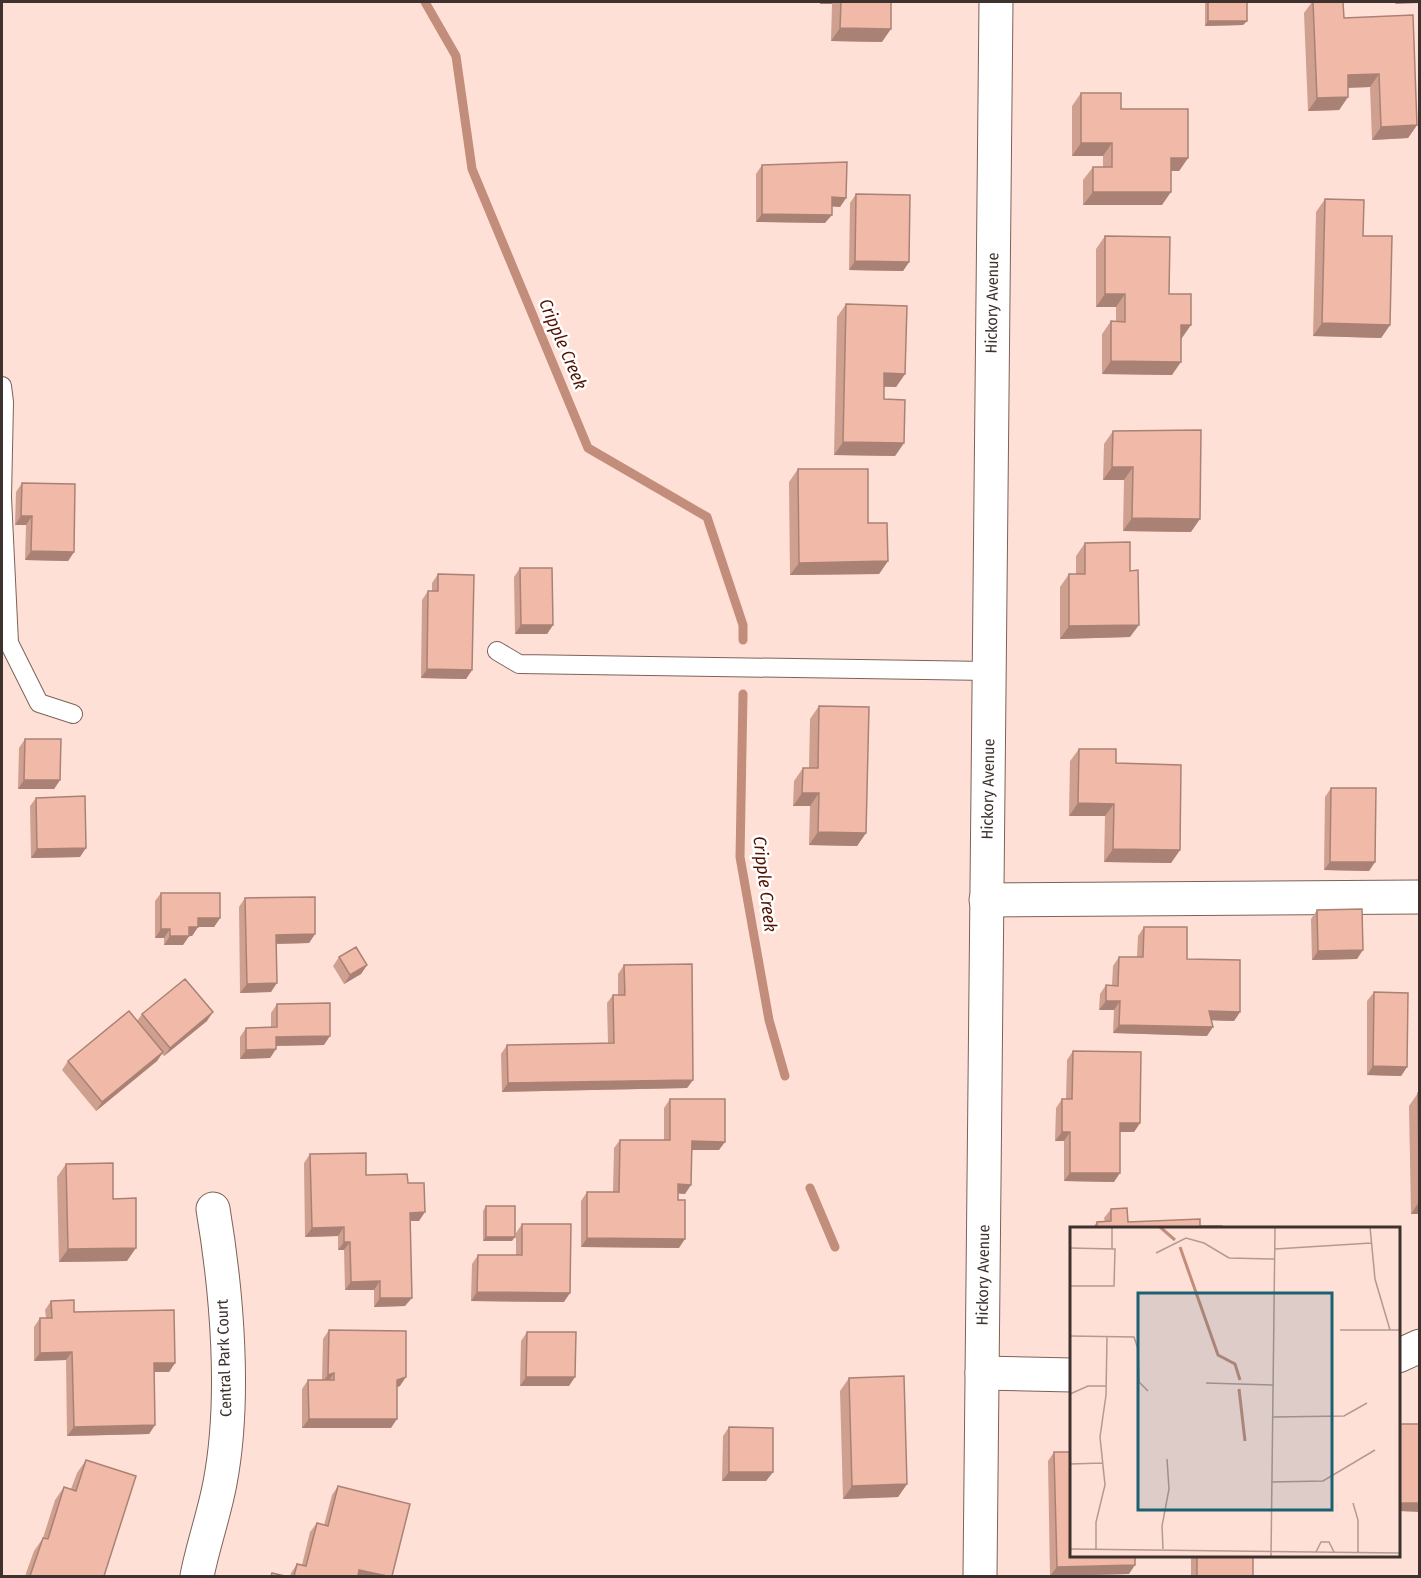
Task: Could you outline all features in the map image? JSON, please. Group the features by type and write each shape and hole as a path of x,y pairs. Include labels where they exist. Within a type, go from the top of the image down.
{"street":[{"name":"Hickory Avenue","path":"980,1576 996,2"},
{"path":"986,900 1419,897"},
{"name":"Central Park Court","path":"197,1576 220,1483 227,1424 227,1365 218,1242 213,1209"},
{"path":"1400,1355 1419,1346"},
{"path":"982,1373 1070,1375"}],"lane":[{"path":"2,386 4,402 2,497 9,643 39,703 73,714"},
{"path":"497,651 519,664 989,671"}],"building":[{"path":"841,2 891,2 891,29 840,28"},
{"path":"1208,2 1247,2 1247,21 1208,21"},
{"path":"1313,2 1343,2 1344,18 1413,15 1417,125 1381,127 1379,74 1348,75 1348,97 1317,98"},
{"path":"1081,93 1121,93 1121,109 1188,109 1188,158 1171,158 1171,192 1093,192 1093,167 1112,167 1112,143 1081,143"},
{"path":"847,162 846,198 832,197 832,215 762,214 762,165"},
{"path":"856,194 910,195 909,262 855,261"},
{"path":"1325,199 1364,200 1363,236 1392,236 1390,325 1322,323"},
{"path":"1105,236 1170,237 1169,294 1191,294 1191,325 1181,325 1181,362 1111,361 1111,321 1125,322 1125,294 1105,294"},
{"path":"846,304 907,306 905,374 884,373 884,399 905,400 904,443 843,442"},
{"path":"1201,430 1200,519 1132,518 1133,467 1112,467 1113,431"},
{"path":"798,469 868,469 868,523 887,523 888,561 799,563"},
{"path":"22,483 75,484 74,552 31,551 32,516 21,516"},
{"path":"1130,542 1130,571 1138,570 1139,625 1069,626 1069,574 1085,574 1085,543"},
{"path":"520,568 552,568 553,625 521,625"},
{"path":"438,574 474,575 472,670 427,669 428,591 438,591"},
{"path":"819,706 869,707 866,833 818,832 819,793 802,793 803,768 818,768"},
{"path":"25,739 61,739 60,780 24,780"},
{"path":"1079,749 1116,749 1116,763 1181,765 1180,850 1113,849 1114,804 1078,803"},
{"path":"1331,788 1376,788 1375,862 1330,862"},
{"path":"85,796 86,848 37,849 36,798"},
{"path":"161,893 220,893 220,918 198,918 198,927 189,927 189,936 170,936 170,929 161,929"},
{"path":"315,897 315,934 276,935 277,983 247,984 245,898"},
{"path":"1362,909 1363,950 1318,951 1317,910"},
{"path":"1144,927 1187,927 1187,959 1240,960 1240,1012 1209,1011 1213,1027 1119,1025 1120,1001 1106,1001 1106,985 1118,986 1119,957 1143,957"},
{"path":"356,947 367,965 350,975 339,957"},
{"path":"692,964 693,1080 508,1083 507,1045 614,1043 613,995 625,995 624,965"},
{"path":"185,979 213,1012 170,1048 142,1014"},
{"path":"1374,992 1408,993 1407,1067 1373,1066"},
{"path":"330,1003 330,1036 276,1037 276,1049 246,1050 246,1028 277,1027 277,1004"},
{"path":"129,1011 163,1052 102,1102 68,1061"},
{"path":"1073,1051 1141,1052 1140,1123 1120,1123 1120,1173 1070,1173 1070,1132 1062,1132 1062,1099 1072,1099"},
{"path":"1418,1093 1419,1093 1419,1176"},
{"path":"670,1099 725,1099 725,1142 692,1141 691,1185 678,1184 678,1200 685,1200 685,1239 587,1238 587,1192 619,1192 620,1140 670,1140"},
{"path":"366,1153 366,1175 407,1174 408,1183 424,1183 425,1212 410,1213 412,1298 380,1298 380,1281 351,1282 350,1242 344,1242 344,1227 312,1228 310,1154"},
{"path":"113,1163 113,1199 136,1198 136,1248 68,1249 66,1164"},
{"path":"486,1206 515,1206 515,1237 486,1237"},
{"path":"1127,1208 1128,1222 1200,1219 1200,1226 1222,1227 1097,1227 1097,1222 1111,1221 1111,1209"},
{"path":"522,1224 571,1224 570,1293 477,1292 478,1255 522,1255"},
{"path":"74,1300 74,1312 174,1310 175,1363 154,1363 155,1425 74,1427 72,1352 40,1353 40,1318 52,1318 51,1301"},
{"path":"329,1330 406,1331 406,1377 397,1380 397,1419 309,1419 308,1380 334,1380 334,1373 328,1375"},
{"path":"527,1332 576,1332 575,1377 526,1377"},
{"path":"904,1376 907,1484 852,1486 849,1378"},
{"path":"1400,1424 1419,1424 1419,1503 1400,1503"},
{"path":"729,1427 773,1428 773,1472 729,1472"},
{"path":"1054,1452 1070,1452 1070,1557 1135,1557 1135,1565 1057,1567"},
{"path":"86,1460 136,1476 104,1576 30,1576 43,1538 48,1539 64,1487 76,1491"},
{"path":"338,1486 410,1504 392,1576 359,1570 358,1576 294,1576 297,1564 306,1566 317,1523 328,1526"},
{"path":"1197,1557 1253,1557 1253,1576 1197,1576"}],"waterway":[{"name":"Cripple Creek","path":"425,2 456,56 472,169 588,448 707,517 743,625 743,640"},
{"name":"Cripple Creek","path":"743,694 740,857 769,1020 785,1076"},
{"name":"Cripple Creek","path":"810,1188 835,1247"}]}
